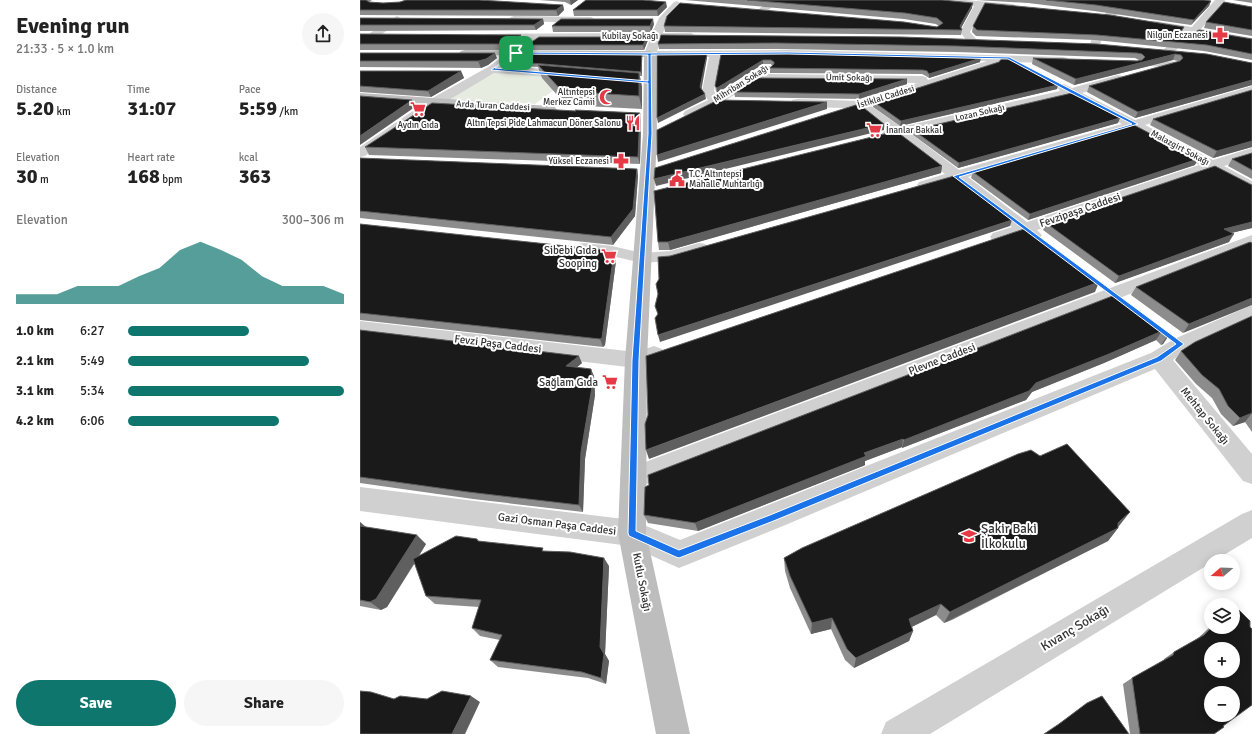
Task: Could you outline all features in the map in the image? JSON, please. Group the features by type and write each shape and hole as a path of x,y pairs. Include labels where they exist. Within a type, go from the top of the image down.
{"street":[{"path":"775,0 758,10 776,12"},
{"path":"933,0 1024,8"},
{"path":"1110,47 1091,45 1108,16 1125,5 1126,0"},
{"path":"1207,1 1222,2"},
{"path":"1167,52 1195,30 1222,2"},
{"name":"Kutlu Sokağı","path":"663,3 680,4 658,20 656,36 650,54 646,82 650,115 651,179 642,258 636,360 632,533 673,734"},
{"path":"980,4 963,36 986,41"},
{"path":"360,153 434,103 516,53 580,6"},
{"path":"1092,14 1123,18"},
{"path":"374,35 401,19 382,19"},
{"path":"507,19 600,20"},
{"path":"1144,22 1252,41"},
{"path":"360,35 390,35"},
{"name":"Kubilay Sokağı","path":"484,36 703,36"},
{"path":"1153,50 1182,53"},
{"path":"453,53 715,54 1013,52 1071,60"},
{"path":"1013,52 1036,73"},
{"name":"İstiklal Caddesi","path":"823,117 944,80 1013,52"},
{"name":"Mihriban Sokağı","path":"677,121 755,77 788,53"},
{"path":"715,54 708,92 716,100 739,101"},
{"path":"1196,54 1252,66"},
{"path":"1118,62 1252,66"},
{"name":"Lozan Sokağı","path":"876,137 1070,92 1173,64"},
{"path":"460,73 488,71 586,77"},
{"name":"Ümit Sokağı","path":"755,77 944,80"},
{"name":"Malazgirt Sokağı","path":"1050,80 1070,92 1136,124 1252,187"},
{"path":"909,189 1252,90"},
{"name":"Arda Turan Caddesi","path":"360,97 434,103 565,110"},
{"path":"785,102 861,105 899,132 1044,243"},
{"path":"634,114 650,115"},
{"path":"650,134 663,128"},
{"name":"Fevzipaşa Caddesi","path":"980,244 1252,152"},
{"path":"360,160 376,161"},
{"name":"Plevne Caddesi","path":"633,478 1252,240"},
{"path":"564,246 612,251 642,258 671,256 710,245"},
{"name":"Gazi Osman Paşa Caddesi","path":"360,499 632,533 679,554 1159,359 1174,340 1252,312"},
{"name":"Fevzi Paşa Caddesi","path":"360,328 636,360"},
{"path":"636,360 673,347"},
{"name":"Mehtap Sokağı","path":"1159,359 1252,473"},
{"name":"Kıvanç Sokağı","path":"898,734 1252,523"}],"shaded area":[{"path":"491,72 569,79 535,104 447,100"}],"building":[{"path":"360,0 383,3 400,2 406,0 479,0 563,5 556,10 360,10"},
{"path":"586,0 643,0 666,2 657,10 573,10"},
{"path":"747,0 942,0 973,3 960,26 962,30 664,26 667,16 680,3 904,22 937,27 943,23 937,18 905,13"},
{"path":"1046,0 1211,1 1194,20 1096,5"},
{"path":"1224,2 1252,7 1252,30 1206,22"},
{"path":"985,3 1110,15 1184,27 1181,31 1187,36 1199,30 1252,39 1252,54 1207,45 1097,35 977,30 973,26"},
{"path":"360,18 543,19 534,25 360,25"},
{"path":"561,19 653,19 650,26 552,26"},
{"path":"360,34 521,35 508,44 360,44"},
{"path":"661,35 902,37 1097,44 1207,54 1252,63 1252,80 1138,112 1089,86 1180,61 1183,58 1181,55 1175,54 1076,79 1033,58 1137,61 1142,60 1145,57 1142,54 1137,53 957,46 776,43 658,44"},
{"path":"539,37 647,37 643,45 527,45"},
{"path":"360,53 495,53 486,59 478,61 360,61"},
{"path":"657,53 707,54 700,87 705,94 657,118"},
{"path":"788,53 981,58 929,74 927,71 923,70 770,68 774,62 771,60 763,60 717,88 715,86 721,54"},
{"path":"514,54 642,54 641,72 506,61"},
{"path":"1002,58 1009,58 1058,85 901,121 874,102 999,62"},
{"path":"538,65 639,73 639,96 562,91"},
{"path":"360,71 461,71 428,91 360,86"},
{"path":"756,78 907,79 859,94 734,92"},
{"path":"1252,90 1252,141 1217,151 1153,119"},
{"path":"1072,93 1120,118 959,163 913,130"},
{"path":"360,96 412,100 360,136"},
{"path":"718,100 827,102 657,155 657,130"},
{"path":"432,103 640,113 638,157 365,147"},
{"path":"859,104 884,124 654,179 655,168"},
{"path":"1134,125 1198,159 1030,214 973,172"},
{"path":"896,131 942,166 668,242 658,242 654,191"},
{"path":"1252,153 1252,170 1232,159"},
{"path":"360,158 637,169 633,209 611,237 360,211"},
{"path":"1215,166 1252,185 1252,222 1224,229 1234,234 1119,276 1046,223"},
{"path":"954,176 1012,220 658,335 655,318 658,314 655,306 658,294 656,284 659,279 658,257 670,256"},
{"path":"360,224 613,251 614,253 602,338 600,339 360,313"},
{"path":"1027,228 1099,282 646,450 645,424 648,415 646,356"},
{"path":"1250,242 1252,243 1252,298 1189,324 1136,287"},
{"path":"1115,295 1169,335 1167,336 1162,331 1036,383 1029,391 904,440 903,439 864,453 866,456 864,457 695,523 644,515 645,487 649,485 648,475"},
{"path":"1252,316 1252,413 1240,418 1228,406 1219,389 1202,375 1181,351 1195,342"},
{"path":"360,330 579,356 566,366 591,369 592,387 581,452 579,505 360,477"},
{"path":"1067,444 1130,512 1118,523 1118,528 950,612 941,604 909,619 913,631 856,658 847,649 832,618 812,623 790,576 784,558 802,548 1018,454 1031,450 1040,456"},
{"path":"360,526 417,535 376,599 370,602 360,600"},
{"path":"456,536 477,539 478,541 543,548 542,551 570,552 604,558 600,647 604,654 601,678 582,672 490,660 502,635 472,628 481,600 426,596 413,559"},
{"path":"1240,611 1250,621 1250,627 1252,629 1252,705 1240,714 1240,686 1204,686 1204,722 1229,722 1223,726 1224,727 1214,734 1140,734 1132,678 1173,655 1174,652 1204,635 1240,634"},
{"path":"360,691 371,692 394,699 400,696 427,699 442,691 471,696 452,734 360,734"},
{"path":"1102,696 1129,734 1044,734 1087,703"}],"place":[{"name":"Nilgün Eczanesi","path":"1220,35"},
{"name":"Altıntepsi Merkez Camii","path":"607,97"},
{"name":"Aydın Gıda","path":"418,109"},
{"name":"Altın Tepsi Pide Lahmacun Döner Salonu","path":"633,123"},
{"name":"İnanlar Bakkal","path":"874,130"},
{"name":"Yüksel Eczanesi","path":"621,161"},
{"name":"T.C. Altıntepsi Mahalle Muhtarlığı","path":"677,179"},
{"name":"Sibebi Gıda Sooping","path":"609,256"},
{"name":"Sağlam Gıda","path":"610,382"},
{"name":"Şakir Baki İlkokulu","path":"969,536"}],"route":[{"path":"516,53 492,69 650,82 650,54 788,53 1009,58 1070,92 1136,124 956,176 1112,294 1181,344 1159,359 679,554 632,533 636,360 650,134 650,82 650,54 516,53"}]}
